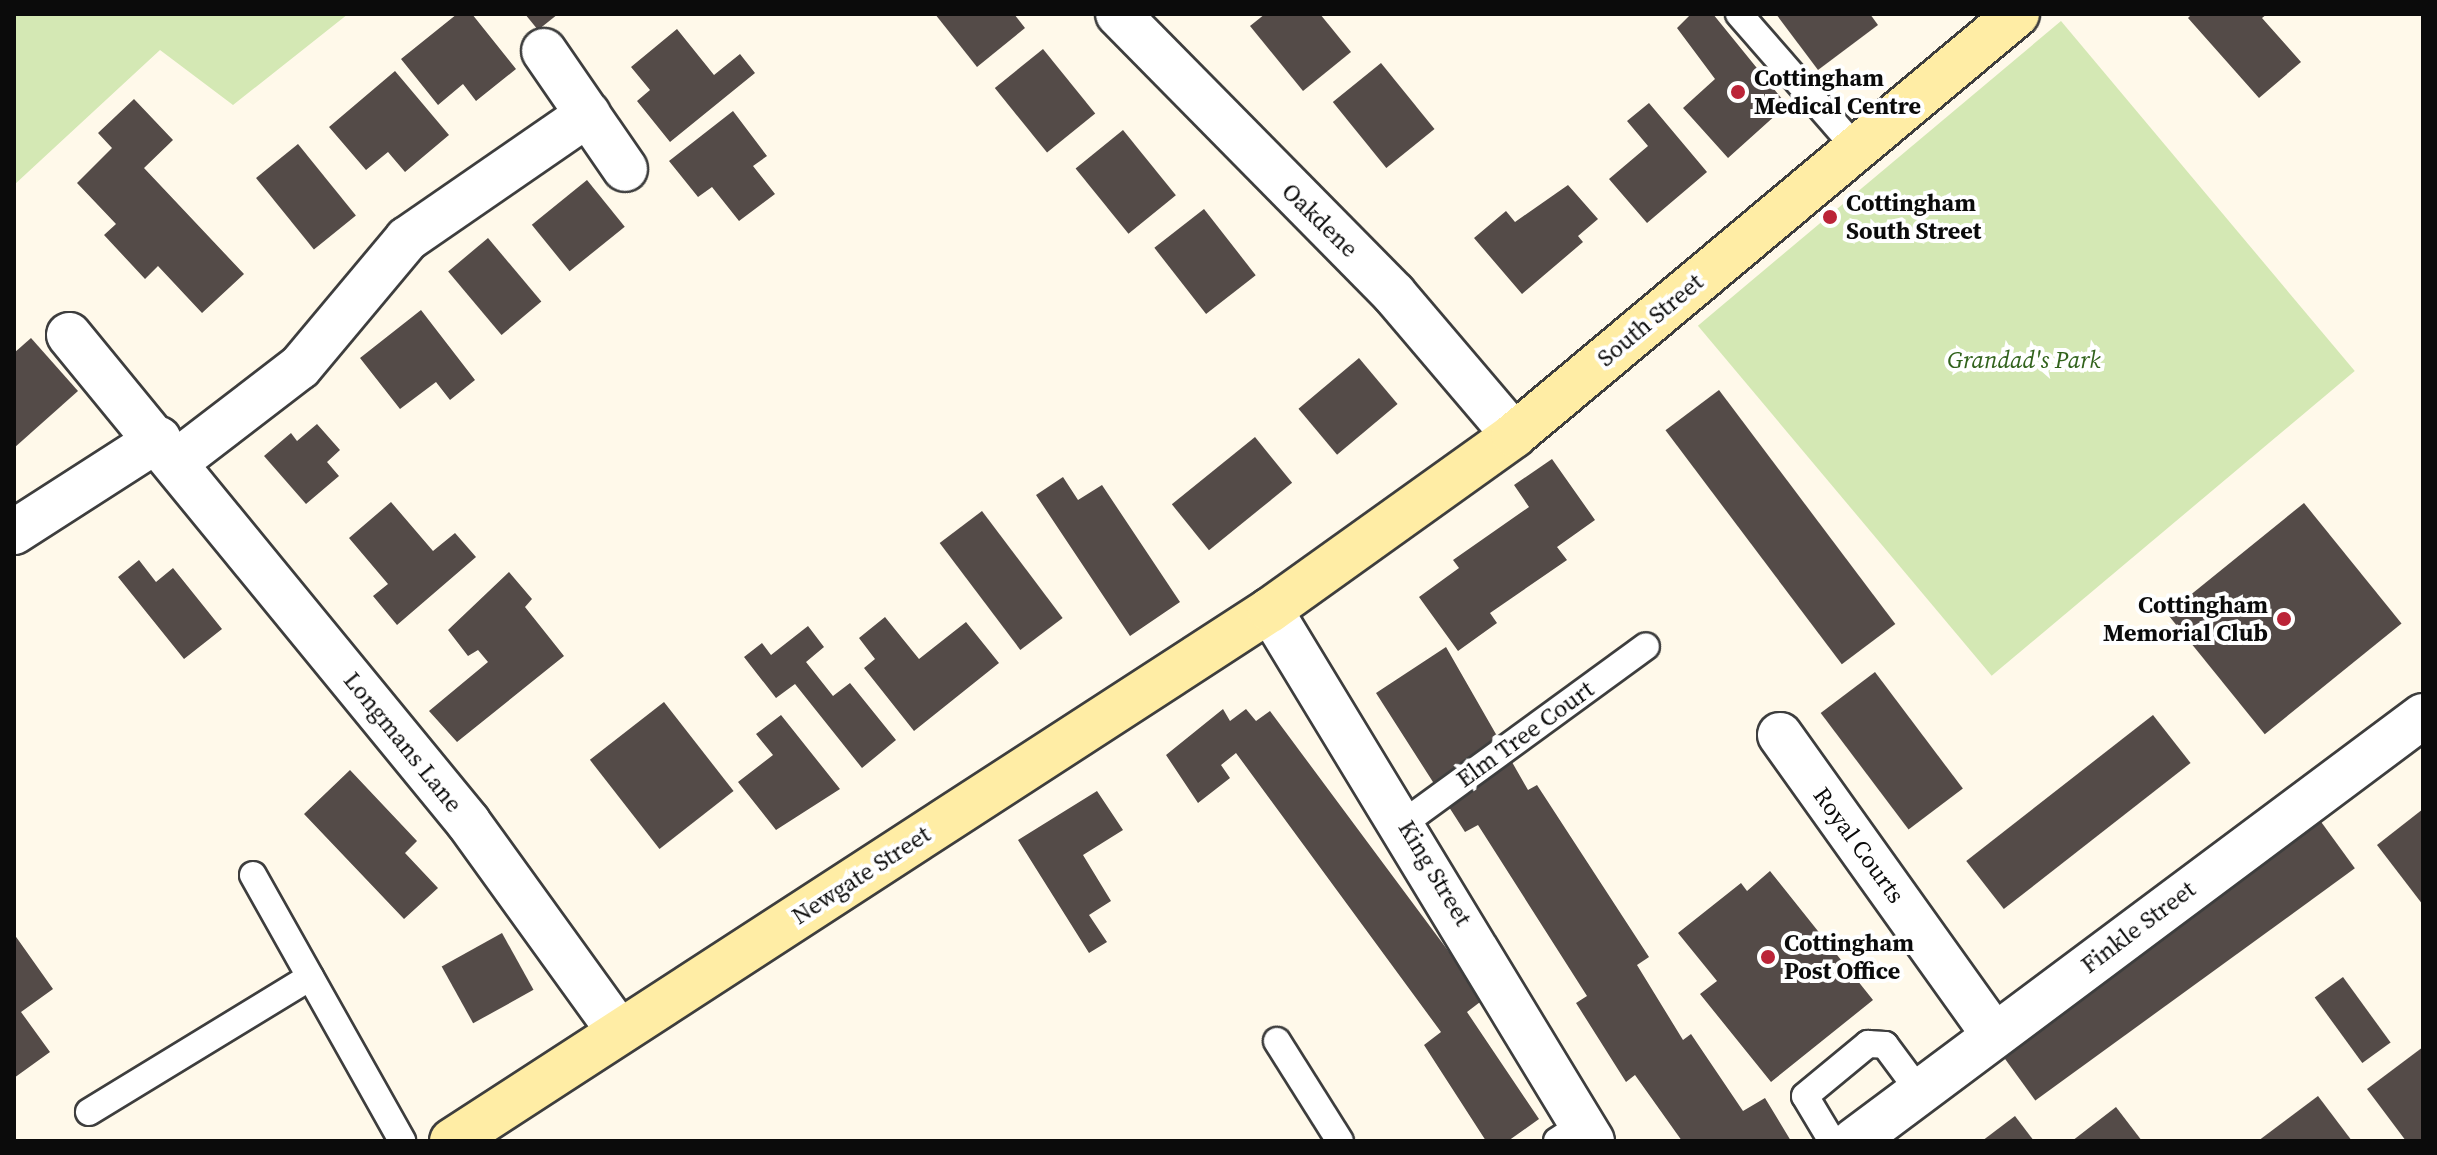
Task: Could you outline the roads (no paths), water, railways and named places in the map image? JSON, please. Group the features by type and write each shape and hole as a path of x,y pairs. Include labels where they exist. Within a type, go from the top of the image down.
{"main road":[{"name":"South Street","path":"1270,610 1514,435 2017,14"},
{"name":"Newgate Street","path":"452,1141 1270,610"}],"street":[{"name":"Oakdene","path":"1118,14 1394,294 1514,435"},
{"path":"544,51 625,169"},
{"path":"14,532 167,450 300,367 407,239 588,114"},
{"name":"Longmans Lane","path":"69,335 167,450 468,822 619,1031"},
{"name":"King Street","path":"1270,610 1405,822 1577,1136"},
{"name":"Finkle Street","path":"1854,1141 1993,1034 2423,716"},
{"name":"Royal Courts","path":"1780,735 1993,1034"}],"lane":[{"path":"1739,14 1855,147"},
{"name":"Elm Tree Court","path":"1405,822 1646,646"},
{"path":"253,875 402,1141"},
{"path":"89,1112 310,977"},
{"path":"1277,1041 1340,1141"},
{"path":"1832,1141 1805,1096 1868,1044 1885,1045 1919,1091"}],"place":[{"name":"Cottingham Medical Centre","path":"1738,92"},
{"name":"Cottingham South Street","path":"1830,217"},
{"name":"Cottingham Memorial Club","path":"2284,619"},
{"name":"Cottingham Post Office","path":"1768,957"}],"park label":[{"name":"Grandad's Park","path":"2024,360"}]}
